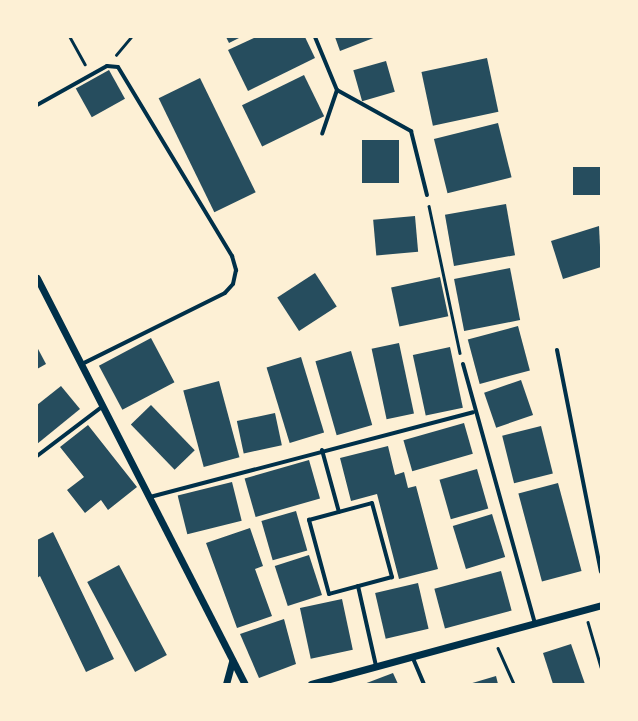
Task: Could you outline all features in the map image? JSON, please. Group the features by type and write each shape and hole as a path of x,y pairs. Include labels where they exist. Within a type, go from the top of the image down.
{"street":[{"path":"315,37 337,90 412,131 427,195"},
{"path":"37,105 107,66 118,67 126,75 232,256 236,270 233,284 225,293 82,364"},
{"path":"322,134 337,90"},
{"path":"37,278 245,684"},
{"path":"556,350 601,572"},
{"path":"463,364 474,412 535,623"},
{"path":"37,456 103,406"},
{"path":"150,497 322,450 474,412"},
{"path":"322,450 339,512"},
{"path":"372,503 392,577 358,586 329,594 308,520 372,503"},
{"path":"358,586 376,666"},
{"path":"311,684 601,605"},
{"path":"412,656 424,684"},
{"path":"226,684 232,670 231,658"}],"path":[{"path":"70,37 91,75"},
{"path":"107,66 131,37"},
{"path":"427,195 463,364"},
{"path":"584,609 601,667"},
{"path":"492,634 514,684"}],"building":[{"path":"226,37 241,37 229,43"},
{"path":"256,37 305,37 315,58 248,91 228,50"},
{"path":"335,37 376,37 340,51"},
{"path":"487,58 498,112 433,126 421,72"},
{"path":"386,61 395,92 362,101 353,70"},
{"path":"109,70 125,99 92,117 76,88"},
{"path":"304,75 324,116 262,147 242,105"},
{"path":"200,78 256,192 214,212 159,98"},
{"path":"498,123 512,177 448,193 434,139"},
{"path":"362,140 399,140 399,183 362,183"},
{"path":"573,167 601,167 601,195 573,195"},
{"path":"506,204 515,255 454,266 445,215"},
{"path":"415,216 418,252 376,256 373,220"},
{"path":"599,226 601,267 563,279 551,241"},
{"path":"510,268 520,320 464,331 454,279"},
{"path":"315,273 337,307 299,331 277,298"},
{"path":"440,277 448,316 399,327 391,287"},
{"path":"518,326 530,370 480,384 468,339"},
{"path":"151,338 174,382 122,410 99,366"},
{"path":"399,343 414,413 387,419 372,349"},
{"path":"37,347 46,364 37,369"},
{"path":"450,347 463,408 426,416 413,355"},
{"path":"351,351 372,425 337,435 315,361"},
{"path":"301,357 324,433 290,443 267,368"},
{"path":"521,380 533,415 496,428 484,393"},
{"path":"219,381 239,457 204,467 183,391"},
{"path":"61,386 80,409 37,444 37,405"},
{"path":"151,405 195,450 175,470 131,424"},
{"path":"275,413 282,445 244,453 237,421"},
{"path":"464,423 473,454 412,471 403,440"},
{"path":"88,425 137,487 108,510 101,500 85,513 67,490 84,477 60,447"},
{"path":"541,426 553,474 514,483 502,436"},
{"path":"388,446 395,475 404,472 408,488 416,486 438,569 399,579 377,494 351,501 340,458"},
{"path":"309,460 320,498 256,517 245,478"},
{"path":"477,469 488,508 451,519 440,480"},
{"path":"232,482 242,521 187,534 178,496"},
{"path":"558,483 582,571 542,582 518,494"},
{"path":"296,511 307,550 273,560 261,521"},
{"path":"492,514 505,557 466,569 453,526"},
{"path":"250,528 263,566 255,569 272,616 237,628 206,543"},
{"path":"53,532 114,659 86,672 40,576 37,578 37,540"},
{"path":"309,555 322,595 288,606 275,566"},
{"path":"119,565 167,655 135,672 87,582"},
{"path":"501,571 512,611 445,628 434,589"},
{"path":"418,583 429,629 386,639 375,593"},
{"path":"342,599 353,650 311,659 300,608"},
{"path":"284,619 296,664 259,678 240,634"},
{"path":"571,644 585,684 553,684 543,653"},
{"path":"393,673 398,684 364,684"},
{"path":"496,676 498,684 469,684"}]}
